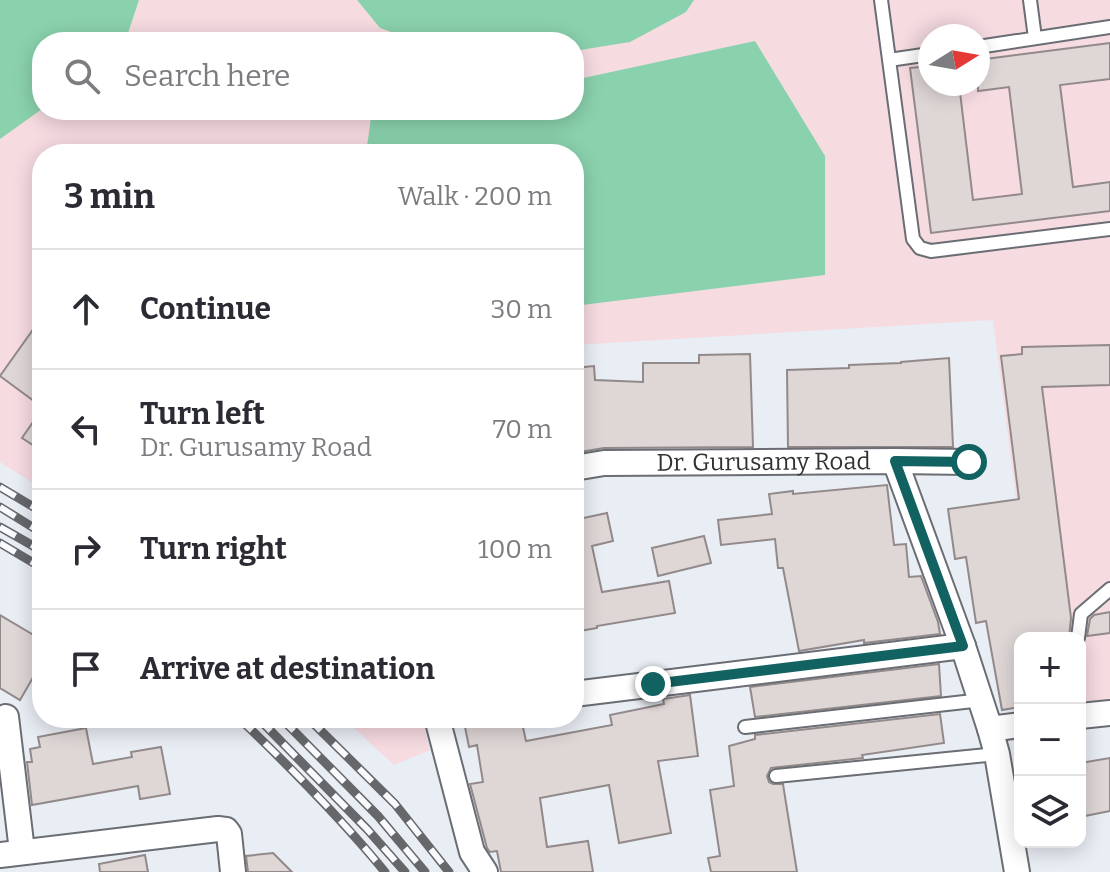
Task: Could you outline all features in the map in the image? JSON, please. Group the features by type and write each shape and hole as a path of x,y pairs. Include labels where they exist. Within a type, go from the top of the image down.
{"street":[{"path":"895,461 969,462"},
{"name":"Dr. Gurusamy Road","path":"584,466 604,463 895,461 982,700 997,754 1017,872"},
{"path":"584,693 963,646"},
{"path":"1086,712 1110,713"},
{"path":"6,717 11,853 218,829 226,830 229,834 233,872"},
{"path":"990,729 1014,726"},
{"path":"440,728 472,852 485,872"}],"lane":[{"path":"881,0 913,239 920,248 931,251 1110,229"},
{"path":"1030,0 1035,38"},
{"path":"990,45 1110,27"},
{"path":"889,60 918,56"},
{"path":"1079,632 1081,614 1110,589"},
{"path":"745,727 982,700"},
{"path":"776,776 997,754"}],"shaded area":[{"path":"0,0 1110,0 1110,701 1086,703 1086,632 1033,632 993,320 584,344 584,144 32,144 32,483 0,462"},
{"path":"354,728 424,728 430,750 394,765"}],"green space":[{"path":"0,0 139,0 128,32 32,32 32,116 0,139"},
{"path":"357,0 694,0 686,12 630,42 584,49 584,32 391,32 380,28"},
{"path":"755,41 825,156 825,275 584,305 584,144 367,144 371,120 584,120 584,78"}],"building":[{"path":"1110,43 1110,79 1060,85 1073,187 1110,182 1110,211 931,233 910,68 918,67 918,96 960,96 973,200 1022,194 1009,87 990,89 990,58"},
{"path":"32,331 32,400 0,376"},
{"path":"1110,345 1110,385 1042,387 1071,618 1070,632 1014,632 1014,708 1002,710 986,621 976,623 966,557 955,559 948,509 1019,499 1001,356 1022,354 1022,347"},
{"path":"750,354 753,447 604,448 584,451 584,367 594,366 595,380 643,382 643,363 699,363 699,355"},
{"path":"949,358 953,447 788,447 787,370 849,368 849,365"},
{"path":"32,424 32,444 22,438"},
{"path":"887,485 894,545 906,544 909,577 921,576 940,634 864,643 864,640 799,651 783,568 778,568 775,539 721,545 718,520 772,514 769,494"},
{"path":"607,513 613,541 592,546 602,592 669,581 675,613 584,630 584,518"},
{"path":"704,536 711,563 658,576 652,548"},
{"path":"1110,612 1110,633 1087,636 1090,619 1094,615"},
{"path":"0,615 32,634 32,679 20,700 0,688"},
{"path":"939,664 941,696 755,717 750,687"},
{"path":"690,695 698,756 658,761 671,833 619,843 609,785 540,798 547,847 588,841 593,872 501,872 497,851 490,852 487,848 470,784 483,782 477,745 469,747 465,728 523,728 526,741 612,725 610,715 664,704 663,699"},
{"path":"940,714 944,743 862,755 863,758 771,768 767,776 769,782 783,784 797,872 711,872 708,858 720,856 710,790 734,786 729,746 755,739 755,735"},
{"path":"86,728 93,764 132,757 131,752 161,747 170,794 140,799 138,786 32,805 27,762 32,762 30,749 40,747 38,737"},
{"path":"1110,758 1110,811 1086,816 1086,762"},
{"path":"273,853 292,872 248,872 246,856"},
{"path":"145,855 148,872 100,872 99,864"}],"railway":[{"path":"0,487 32,506"},
{"path":"0,507 32,527"},
{"path":"0,527 32,545"},
{"path":"0,543 32,562"},
{"path":"249,728 314,793 385,872"},
{"path":"268,728 405,872"},
{"path":"291,728 378,816 425,872"},
{"path":"318,728 395,804 449,872"}],"route":[{"path":"653,684 963,646 895,461 969,462"}]}
